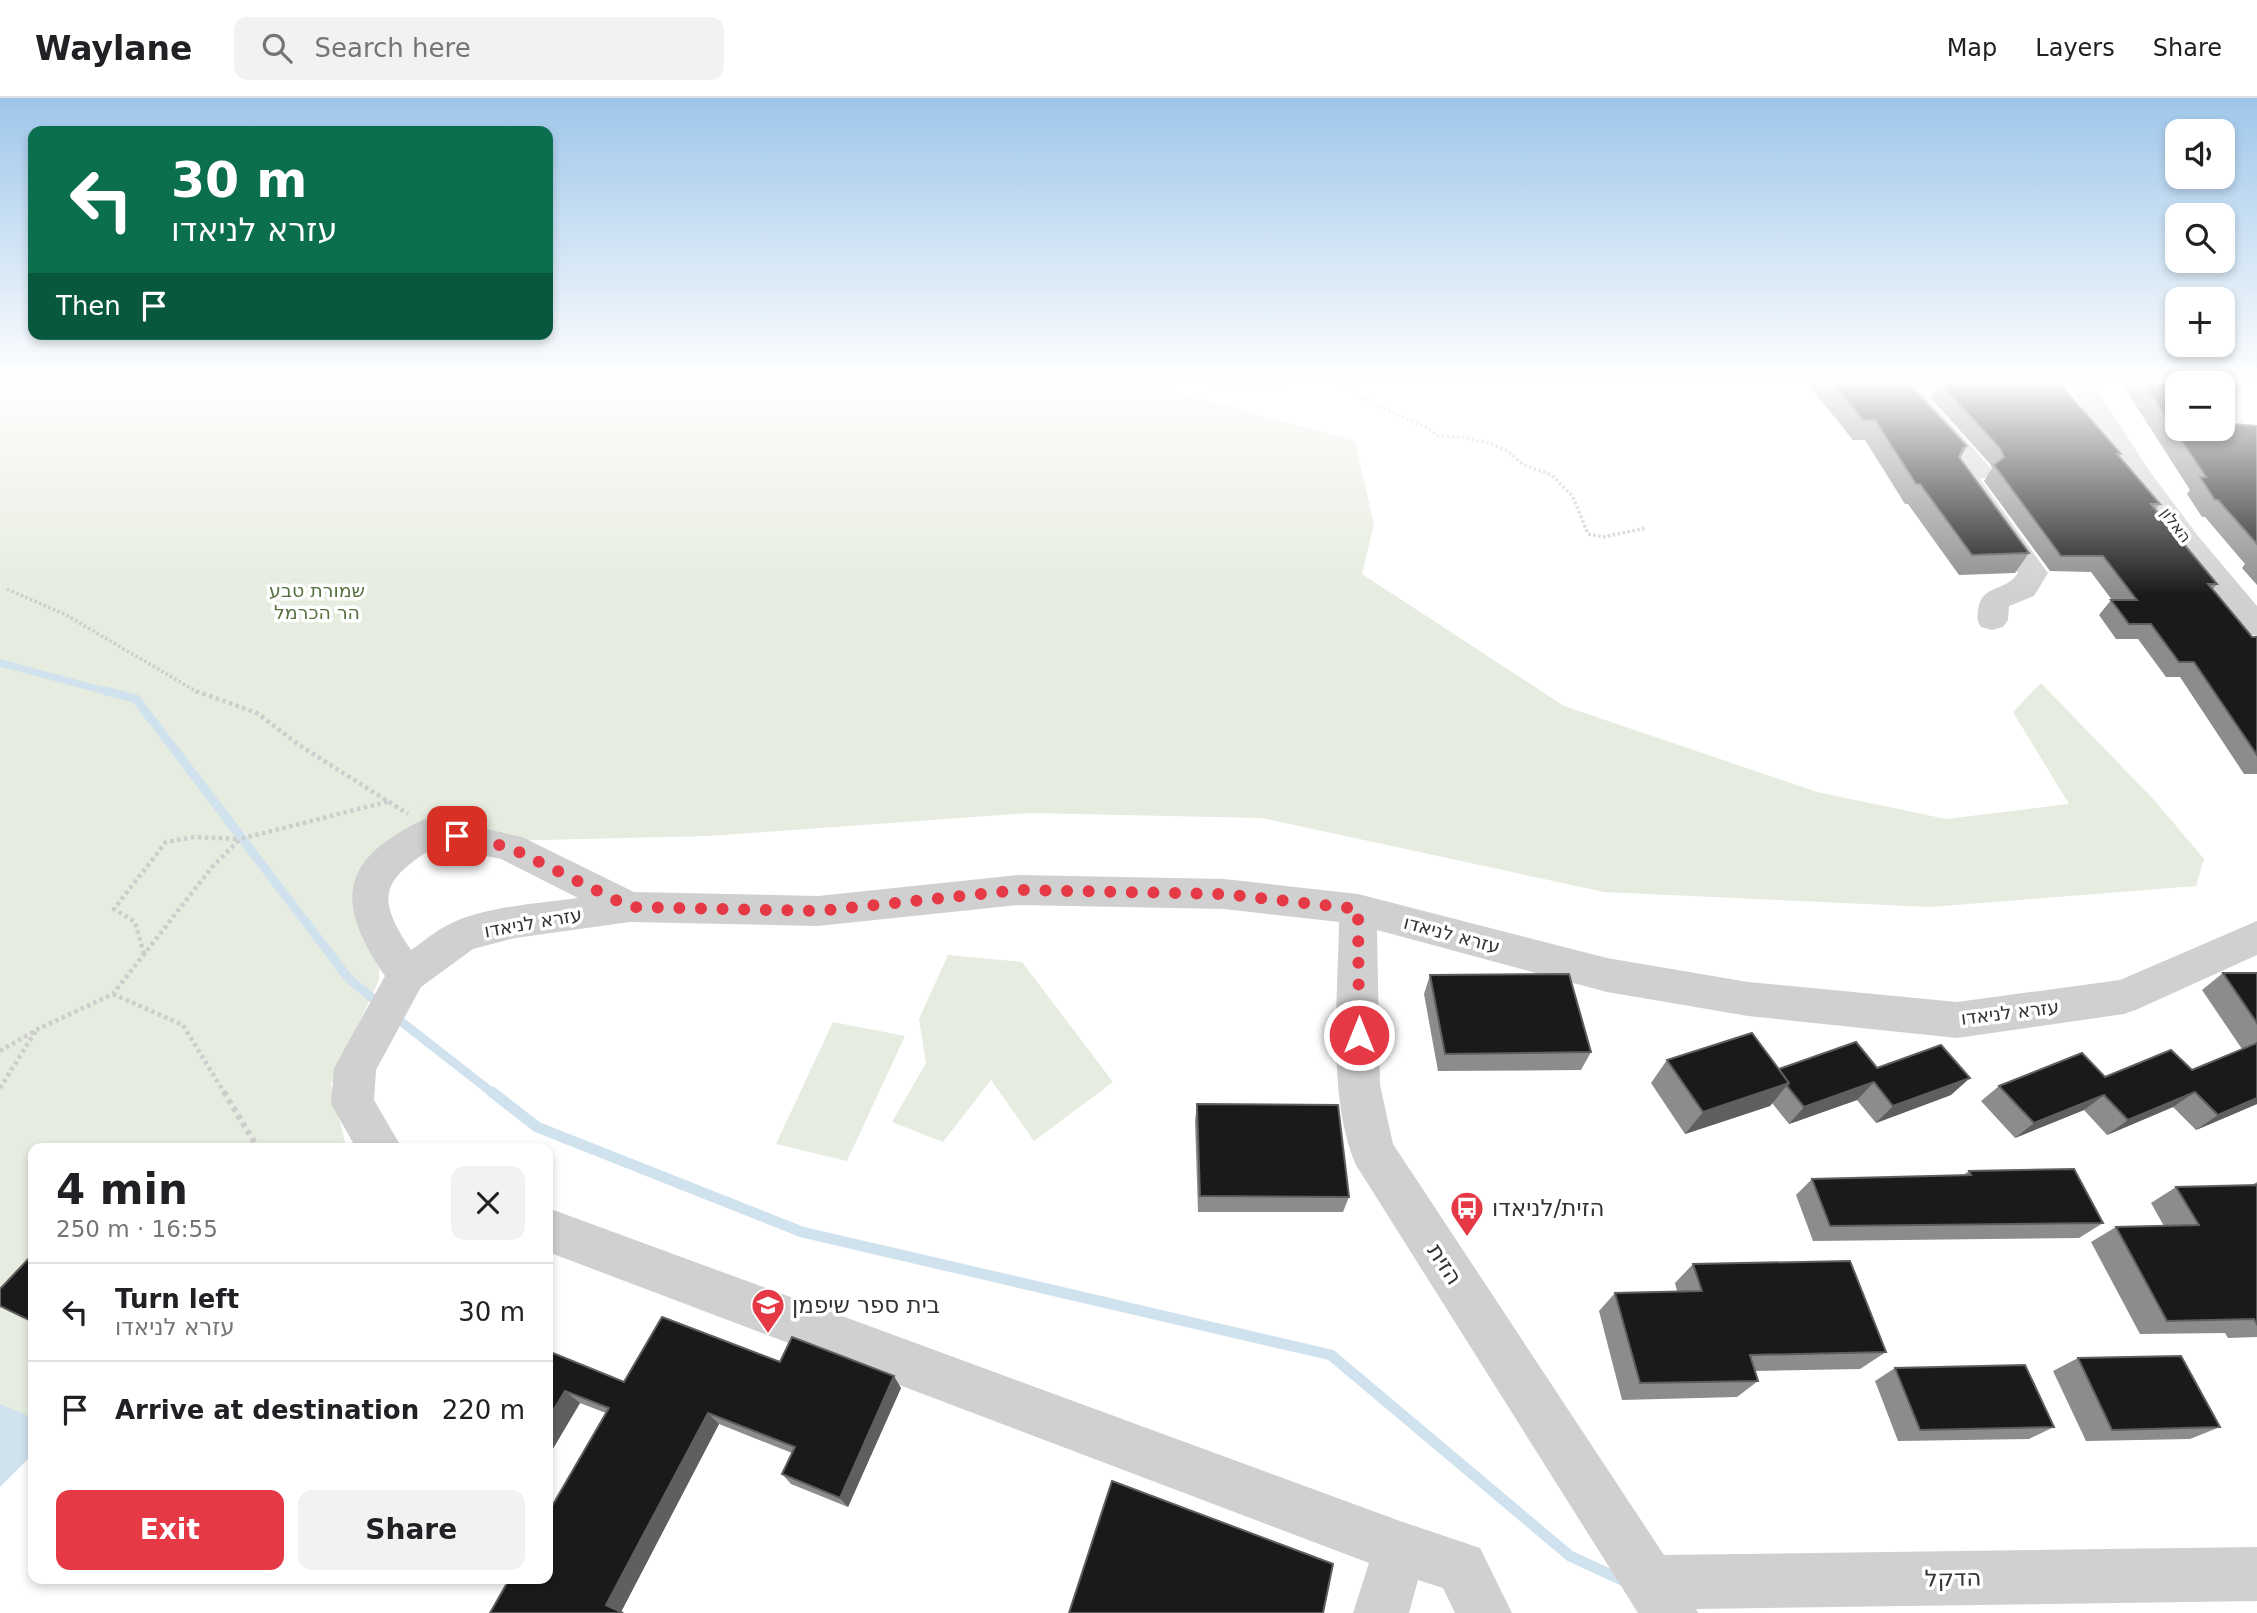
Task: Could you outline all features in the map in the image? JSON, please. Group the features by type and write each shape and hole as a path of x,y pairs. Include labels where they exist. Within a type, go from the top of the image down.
{"street":[{"path":"1963,454 1978,471 1963,475 2033,573 2023,589 1994,601 1992,620"},
{"name":"האלון","path":"2126,454 2188,542 2257,626"},
{"name":"עזרא לניאדו","path":"407,975 386,948 368,896 375,875 394,856 432,831 509,847 630,907"},
{"name":"עזרא לניאדו","path":"377,1143 352,1104 355,1068 407,975 461,936 515,922 630,907 818,911 1019,890 1224,894 1358,909 1607,975 1748,999 1956,1020 2124,997 2257,937"},
{"name":"הזית","path":"1358,909 1359,1086 1372,1151 1660,1598"},
{"path":"553,1232 1401,1548 1461,1567 1483,1613"},
{"path":"1381,1613 1401,1548"},
{"name":"הדקל","path":"1660,1598 2257,1574"}],"path":[{"path":"1510,454 1523,465 1543,470 1561,482 1581,510 1588,534 1603,537 1646,528"},
{"path":"7,589 65,615 204,695 257,713 299,745 391,801 240,839 194,838 166,842 114,909 135,922 144,954"},
{"path":"0,1051 38,1029 113,994 212,867 240,839"},
{"path":"113,994 183,1025 255,1143"},
{"path":"0,1088 38,1029"}],"green space":[{"name":"שמורת טבע הר הכרמל","path":"0,454 1358,454 1374,524 1362,574 1564,706 1817,792 1946,819 2069,804 2013,712 2041,683 2155,801 2204,859 2196,886 1930,907 1604,892 1262,818 1030,813 710,836 459,842 420,840 382,876 379,980 331,1084 345,1143 28,1143 28,1447 0,1478"},
{"path":"948,955 1022,962 1113,1082 1034,1141 991,1080 943,1142 892,1122 926,1063 919,1019"},
{"path":"833,1022 905,1036 847,1161 776,1144"}],"water":[{"path":"0,1404 28,1416 28,1459 0,1487"}],"building":[{"path":"1897,454 1960,454 1959,457 2029,553 1972,555 1920,484 1916,484"},
{"path":"2003,454 2121,454 2117,454 2160,504 2151,504 2217,584 2208,584 2252,637 2257,637 2257,755 2194,662 2179,662 2151,624 2129,624 2111,600 2137,600 2103,556 2061,556 1994,465 2004,457"},
{"path":"2190,454 2257,454 2257,544 2218,500 2215,500 2200,477 2206,477"},
{"path":"2223,973 2257,973 2257,1023"},
{"path":"1569,974 1591,1052 1445,1054 1430,975"},
{"path":"1752,1033 1789,1083 1703,1112 1667,1060"},
{"path":"1856,1042 1877,1068 1941,1045 1970,1078 1893,1106 1874,1082 1804,1107 1787,1086 1789,1083 1779,1069"},
{"path":"2257,1043 2257,1098 2218,1115 2195,1092 2128,1120 2104,1095 2034,1123 1999,1086 2082,1053 2105,1077 2171,1050 2192,1070"},
{"path":"1197,1104 1338,1105 1349,1197 1200,1196"},
{"path":"2074,1169 2103,1223 1830,1226 1812,1179 1971,1175 1969,1171"},
{"path":"2257,1185 2257,1324 2254,1319 2167,1321 2116,1227 2199,1225 2176,1187"},
{"path":"28,1259 28,1320 0,1306 0,1289"},
{"path":"1850,1261 1886,1352 1750,1355 1758,1381 1640,1383 1615,1293 1702,1291 1693,1264"},
{"path":"662,1317 780,1362 792,1337 894,1376 840,1498 782,1474 795,1447 708,1413 606,1605 623,1613 490,1613 507,1584 553,1584 553,1504 609,1408 565,1391 553,1411 553,1353 624,1382"},
{"path":"2181,1356 2220,1427 2112,1430 2078,1358"},
{"path":"2025,1365 2054,1427 1920,1430 1895,1368"},
{"path":"1112,1481 1333,1564 1323,1613 1069,1613"}],"waterway":[{"path":"0,663 113,693"},
{"path":"106,691 136,699 349,979 381,1005"},
{"path":"394,1016 494,1094"},
{"path":"492,1092 537,1127 802,1232 1331,1355 1570,1556 1626,1582"}],"place":[{"name":"הזית/לניאדו","path":"1467,1238"},
{"name":"בית ספר שיפמן","path":"768,1335"}],"route":[{"path":"457,836 509,847 630,907 818,911 1019,890 1224,894 1358,909 1359,1035"}]}
